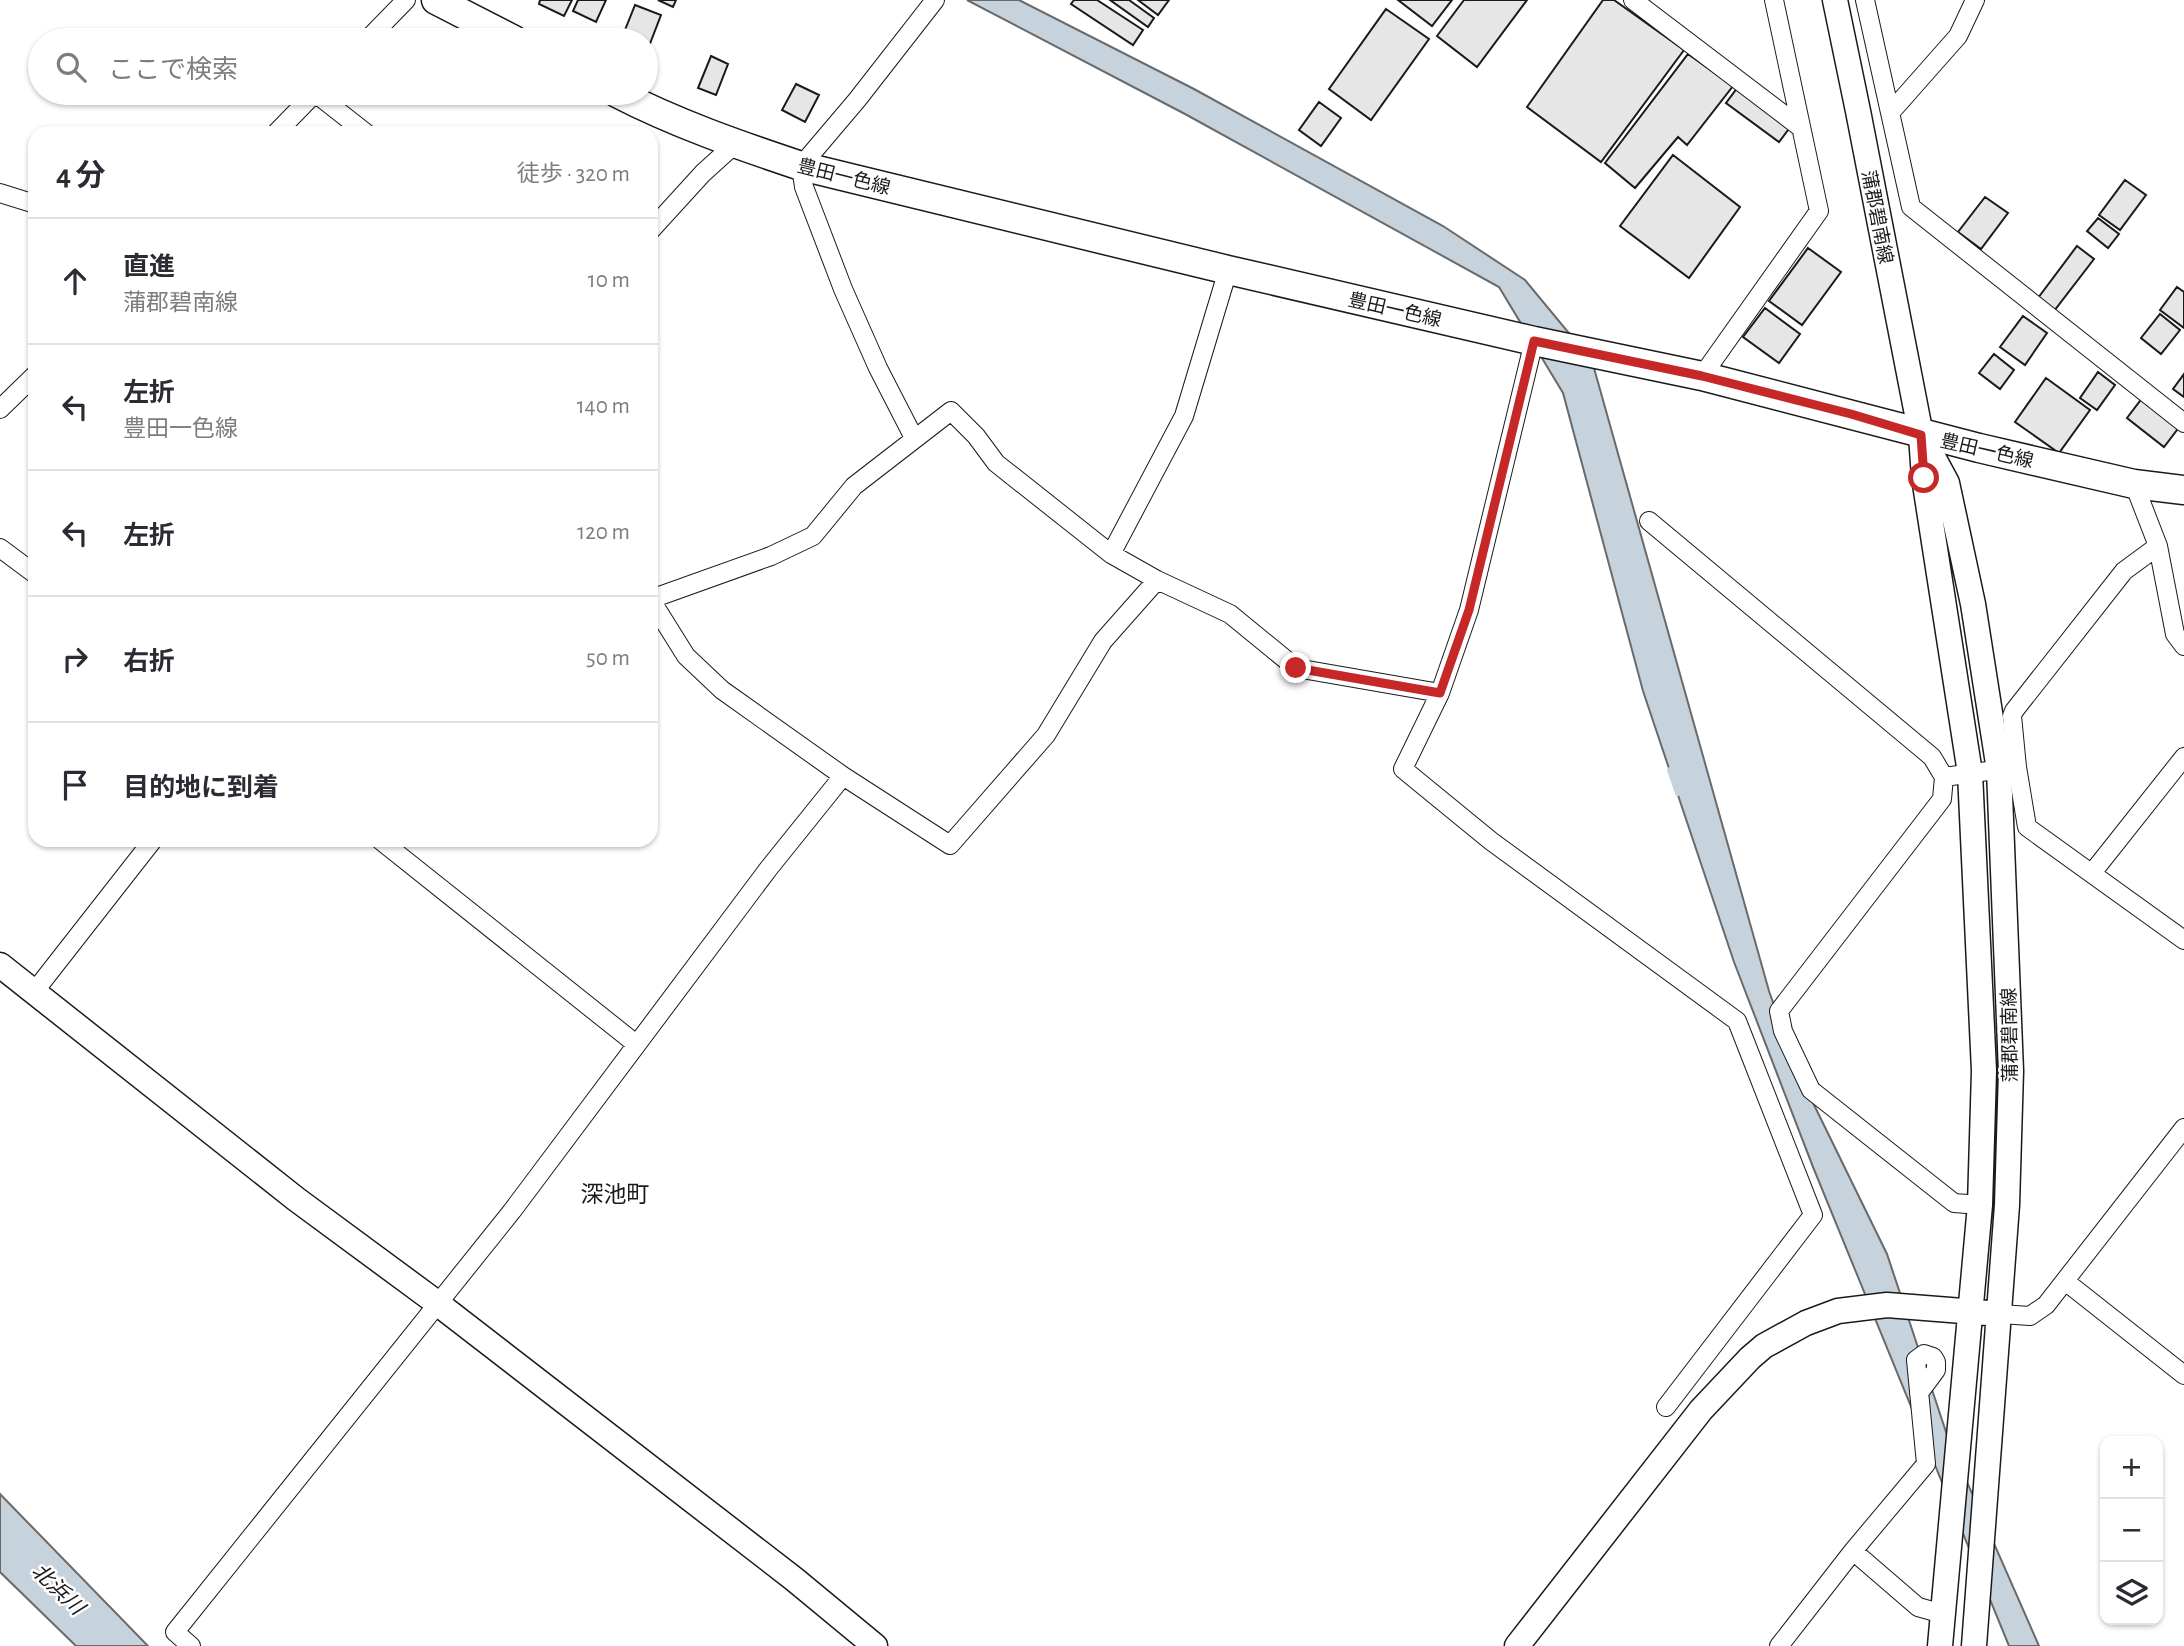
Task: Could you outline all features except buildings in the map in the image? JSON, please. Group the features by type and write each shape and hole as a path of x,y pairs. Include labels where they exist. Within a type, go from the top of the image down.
{"main road":[{"path":"436,0 491,28"},
{"name":"蒲郡碧南線","path":"1835,0 1921,435 1924,478 1970,773 1984,1071 1980,1205 1940,1646"},
{"name":"豊田一色線","path":"640,105 735,144 801,166 1228,270 1534,341 1702,376 1921,435 2134,484 2184,490"},
{"name":"蒲郡碧南線","path":"1921,435 1947,483 2008,769 2011,1071 2007,1205 1978,1643"},
{"path":"0,965 296,1199 437,1303 794,1579 875,1646"},
{"path":"1517,1646 1701,1410 1764,1346 1806,1323 1838,1311 1887,1305 2000,1314"}],"street":[{"path":"379,28 406,0"},
{"path":"914,438 878,368 844,289 804,187 801,166 858,100 935,0"},
{"path":"1633,0 1800,127"},
{"path":"1702,376 1819,211 1774,0"},
{"path":"1865,0 1911,206 2184,423"},
{"path":"1890,113 1958,36 1975,0"},
{"path":"283,126 303,105"},
{"path":"330,105 357,126"},
{"path":"658,222 703,173 735,144"},
{"path":"0,193 28,202"},
{"path":"1111,554 1184,416 1228,270"},
{"path":"1534,341 1469,610 1440,693 1403,769 1491,841 1737,1021 1813,1215 1667,1407"},
{"path":"0,409 28,382"},
{"path":"658,597 771,556 813,536 854,486 951,411 976,436 996,463 1111,554 1157,580 1230,614 1296,668 1440,693"},
{"path":"2134,484 2158,546 2175,634 2184,646"},
{"path":"1649,521 1932,757 1944,777 1942,799 1779,1011 1783,1031 1811,1090 1954,1203 1980,1205"},
{"path":"2158,546 2124,571 2014,711 2008,769 2026,827 2184,940"},
{"path":"0,548 28,569"},
{"path":"658,611 686,656 722,690 844,776 950,845 1046,735 1103,641 1157,580"},
{"path":"2092,873 2184,757"},
{"path":"1944,777 2008,769"},
{"path":"191,1646 176,1632 512,1211 769,868 844,776"},
{"path":"34,992 148,847"},
{"path":"389,847 636,1044"},
{"path":"2000,1314 2029,1316 2046,1304 2184,1128"},
{"path":"2065,1281 2184,1375"},
{"path":"1779,1646 1853,1551 1926,1464 1919,1393"},
{"path":"1853,1551 1918,1607 1943,1614"}],"water":[{"path":"967,0 1019,0 1194,89 1443,226 1525,280 1592,361 1769,991 1797,1070 1887,1254 1949,1441 2039,1646 2009,1646 1813,1167 1734,962 1643,691 1563,393 1499,287 1185,114"},
{"name":"北浜川","path":"0,1494 148,1646 76,1646 0,1572"}],"waterway":[{"path":"1670,770 1678,793"}],"district":[{"name":"深池町","path":"615,1194"}],"route":[{"path":"1296,668 1440,693 1469,610 1534,341 1702,376 1921,435 1924,478"}]}
